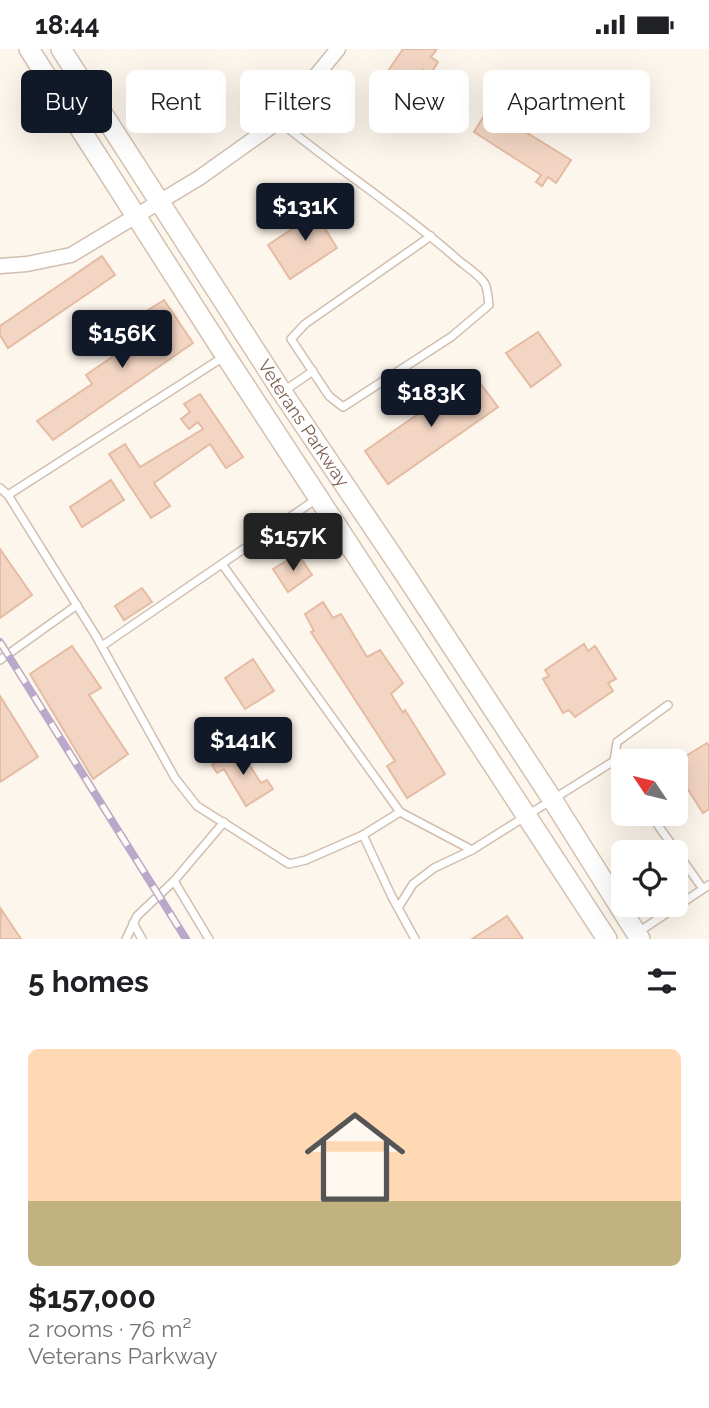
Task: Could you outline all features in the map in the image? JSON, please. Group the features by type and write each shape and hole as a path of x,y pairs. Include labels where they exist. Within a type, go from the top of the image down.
{"main road":[{"name":"Veterans Parkway","path":"29,49 136,218 607,939"},
{"name":"Veterans Parkway","path":"61,49 282,392 552,799 638,936"}],"street":[{"path":"321,70 338,49"},
{"path":"0,265 27,264 71,255 199,178 262,133"}],"lane":[{"path":"294,133 430,236 484,283 489,305 451,337 343,407 329,396 291,339 305,324 430,236"},
{"path":"8,495 225,355"},
{"path":"282,392 313,371"},
{"path":"0,488 8,495 102,646 175,778 197,806 289,864 306,860 363,835 400,812"},
{"path":"102,646 318,498"},
{"path":"222,563 400,812 472,850"},
{"path":"0,660 77,605"},
{"path":"616,749 617,742 668,705"},
{"path":"398,908 413,884 434,868 472,850 611,763"},
{"path":"126,939 134,923 157,894 174,881 225,822"},
{"path":"638,936 706,887 659,826"},
{"path":"363,835 415,939"},
{"path":"174,881 209,939"},
{"path":"134,923 142,939"}],"building":[{"path":"403,49 437,49 431,57 438,62 433,70 389,70"},
{"path":"483,117 483,133 527,133 571,160 556,183 548,177 542,186 536,182 541,175 474,132"},
{"path":"331,203 338,216 324,227 337,248 290,279 268,245"},
{"path":"102,256 115,275 8,348 0,335 0,326"},
{"path":"164,300 193,343 53,440 37,421 92,384 86,375 153,329 142,314"},
{"path":"538,332 561,365 531,387 506,353"},
{"path":"474,375 498,407 388,484 365,451"},
{"path":"200,394 243,457 226,468 210,444 154,483 170,506 151,518 109,454 125,444 140,467 203,429 198,422 189,429 181,419 190,412 184,404"},
{"path":"111,480 124,500 82,527 70,507"},
{"path":"0,549 32,595 0,618"},
{"path":"298,554 312,575 288,592 273,569"},
{"path":"142,588 152,602 124,620 115,606"},
{"path":"323,602 333,618 341,614 367,657 380,650 403,683 391,694 403,713 405,710 445,774 407,798 387,766 395,761 311,632 314,631 305,614"},
{"path":"584,644 588,651 595,646 616,679 608,683 613,691 575,717 569,710 563,713 543,679 549,676 545,670"},
{"path":"72,646 101,688 89,695 128,754 93,779 30,674"},
{"path":"253,659 274,691 245,709 225,678"},
{"path":"0,696 38,757 0,782"},
{"path":"707,743 709,746 709,809 703,813 688,790 688,755"},
{"path":"238,748 261,783 267,780 273,789 246,806 224,769 217,773 212,765"},
{"path":"1,909 21,939 0,939"},
{"path":"507,916 523,939 472,939"}],"railway":[{"path":"0,642 186,939"}]}
